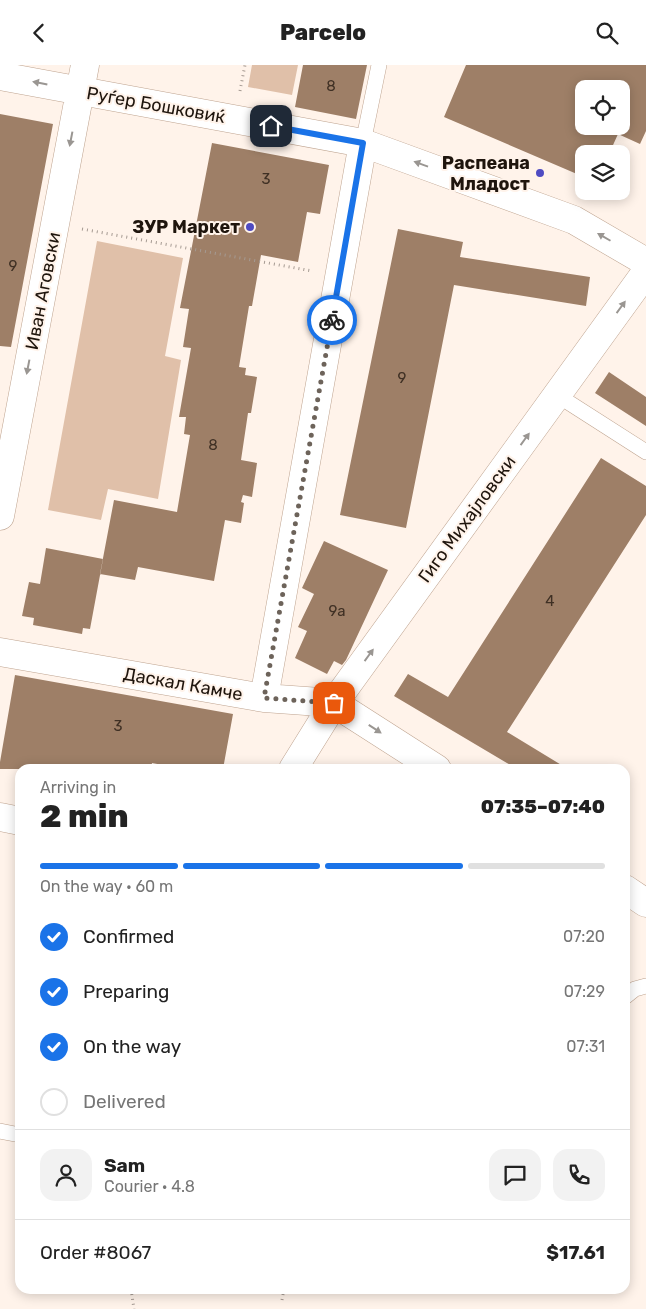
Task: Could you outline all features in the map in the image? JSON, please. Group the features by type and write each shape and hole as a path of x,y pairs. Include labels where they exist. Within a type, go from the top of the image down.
{"street":[{"name":"Руѓер Бошковиќ","path":"0,76 82,78 363,143 574,221 646,261"},
{"name":"Иван Аговски","path":"0,516 82,78"},
{"path":"264,698 363,143"},
{"name":"Гиго Михајловски","path":"296,764 334,703 646,272"},
{"name":"Даскал Камче","path":"0,652 264,698 334,703 429,764"},
{"path":"0,817 15,820"},
{"path":"630,892 646,903"}],"lane":[{"path":"363,143 379,65"},
{"path":"557,395 646,452"},
{"path":"630,993 635,989 646,986"},
{"path":"0,1131 15,1134"}],"path":[{"path":"56,224 340,276"},
{"path":"280,265 281,259"},
{"path":"132,1294 134,1309"},
{"path":"282,1299 283,1294"}],"shaded area":[{"path":"252,65 298,65 292,95 248,87"},
{"path":"97,241 183,258 165,356 181,360 158,499 108,489 101,520 48,510"}],"building":[{"path":"303,65 367,65 356,119 295,107"},
{"path":"466,65 646,65 646,131 640,144 620,135 630,135 630,80 575,80 575,135 618,135 613,145 575,145 575,173 444,117"},
{"path":"0,114 53,124 11,347 0,346"},
{"path":"212,143 329,165 320,214 307,212 298,262 261,255 252,306 249,306 239,367 246,368 245,375 257,377 251,413 248,413 241,460 257,463 252,497 243,495 241,502 244,503 241,523 225,520 214,581 138,567 135,580 100,574 114,500 177,512 190,435 184,434 186,417 179,417 191,348 183,347 189,309 180,308"},
{"path":"398,229 463,242 460,257 590,277 586,306 454,285 406,528 340,515"},
{"path":"609,372 646,397 646,426 595,393"},
{"path":"601,458 646,486 646,515 507,732 560,764 509,764 394,696 408,674 448,697"},
{"path":"324,541 388,570 346,660 342,665 334,661 327,674 295,658 307,631 298,627 314,594 302,588"},
{"path":"46,548 103,559 90,629 83,628 82,634 33,625 34,618 22,616 29,582 40,584"},
{"path":"15,675 233,714 224,764 15,764 15,769 0,769"}],"way so far":[{"path":"332,320 264,698 334,703"}],"place":[{"name":"Распеана Младост","path":"540,173"},
{"name":"ЗУР Маркет","path":"250,227"}],"route":[{"path":"271,126 363,143 332,320"}]}
